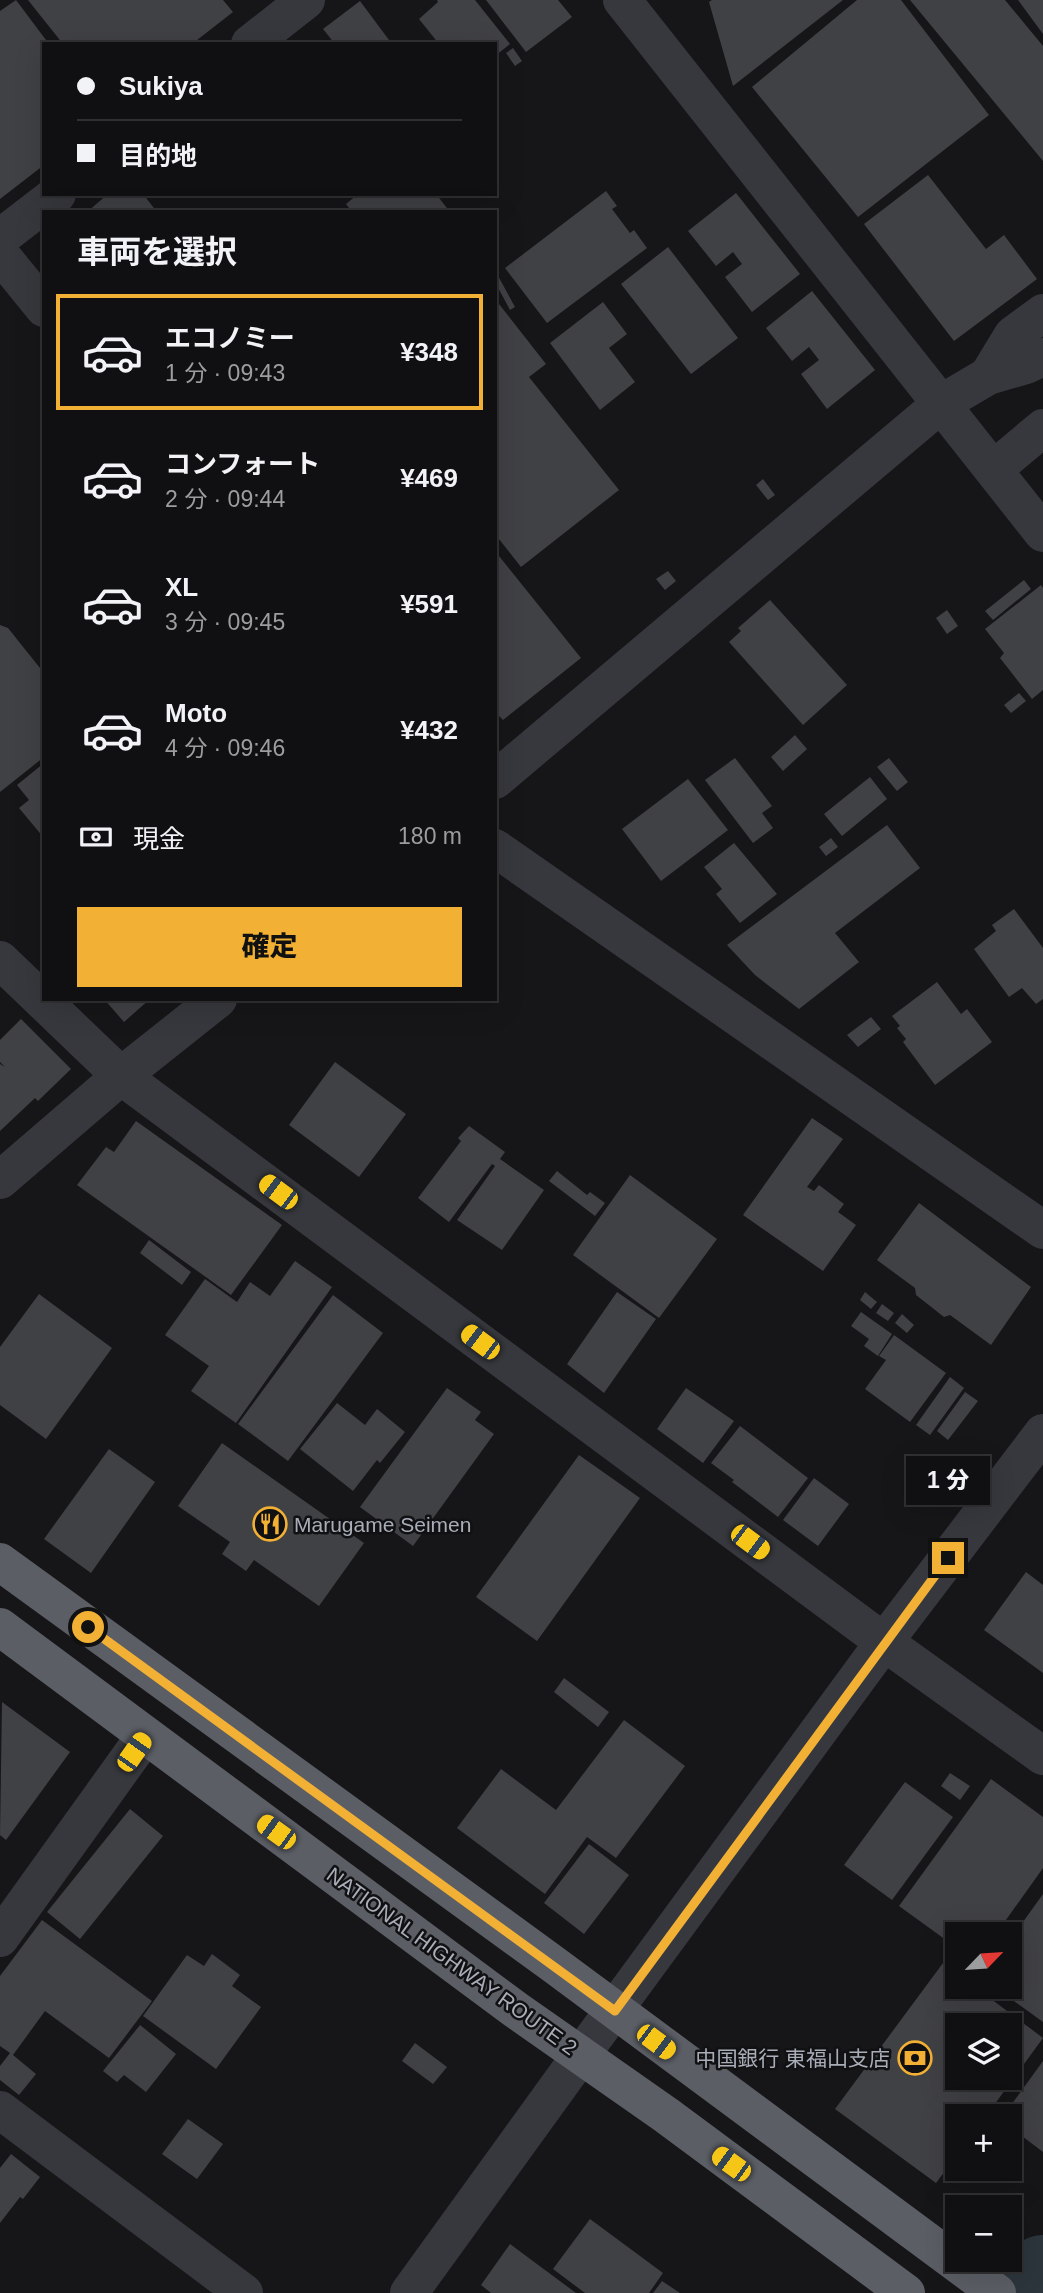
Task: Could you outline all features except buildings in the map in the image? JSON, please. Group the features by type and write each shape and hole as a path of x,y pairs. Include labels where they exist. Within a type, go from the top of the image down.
{"highway":[{"path":"0,1562 998,2293"},
{"name":"NATIONAL HIGHWAY ROUTE 2","path":"0,1627 906,2293"}],"street":[{"path":"253,42 306,0"},
{"path":"622,0 1043,533"},
{"path":"0,238 54,196"},
{"path":"0,254 42,306"},
{"path":"988,376 1013,335 1043,313"},
{"path":"497,778 942,403 988,376 1043,357"},
{"path":"994,469 1043,428"},
{"path":"497,849 1043,1230"},
{"path":"0,960 42,1000"},
{"path":"43,1001 121,1076 884,1642 1043,1756"},
{"path":"0,1180 121,1076 215,1001"},
{"path":"409,2293 580,2055 615,2011 884,1642 1043,1433"},
{"path":"0,1937 145,1736"},
{"path":"0,2110 244,2293"}],"place":[{"name":"Marugame Seimen","path":"270,1524"},
{"name":"中国銀行 東福山支店","path":"915,2058"}],"route":[{"path":"88,1627 615,2011 948,1558"}]}
